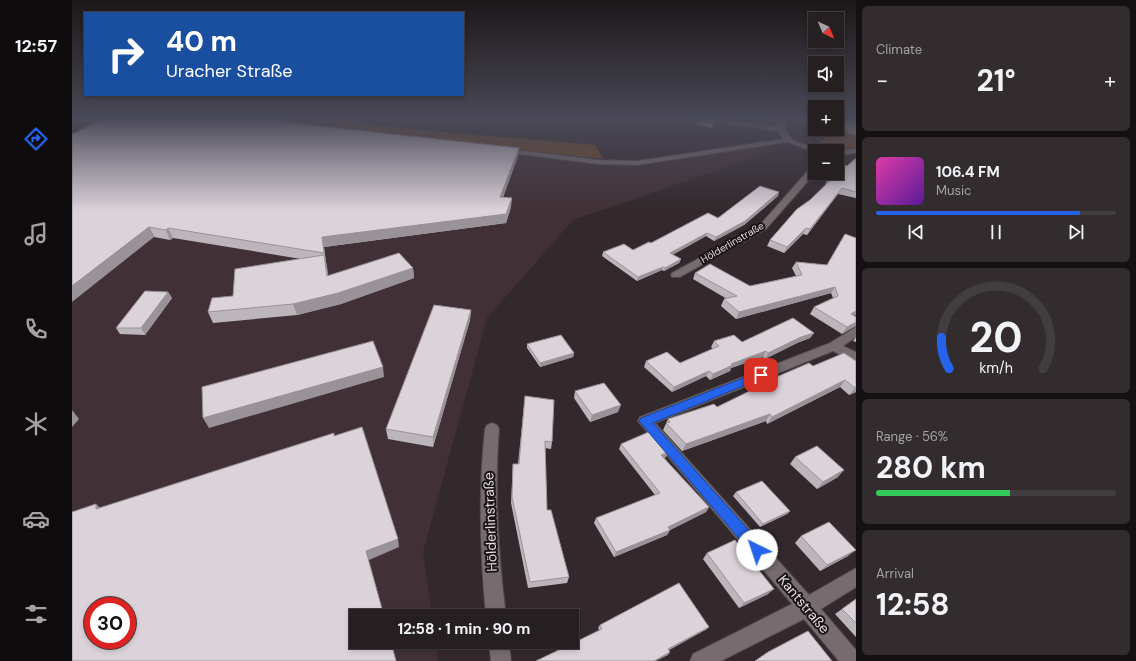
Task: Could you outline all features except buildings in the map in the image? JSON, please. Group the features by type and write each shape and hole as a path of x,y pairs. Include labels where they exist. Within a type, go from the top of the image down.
{"street":[{"path":"491,149 598,162 637,163 730,149"},
{"path":"844,152 856,151"},
{"name":"Hölderlinstraße","path":"676,275 762,227 808,176"},
{"path":"856,331 834,346 856,358"},
{"name":"Kantstraße","path":"834,346 645,421 852,661"},
{"name":"Hölderlinstraße","path":"492,429 487,507 490,562 495,609"},
{"path":"700,661 807,607 856,578"},
{"path":"499,649 501,661"}],"shaded area":[{"path":"72,149 469,149 613,165 641,166 742,149 779,149 573,220 487,318 423,552 431,609 349,609 349,649 437,649 438,661 72,661"},
{"path":"511,149 598,149 603,159"}],"route":[{"path":"757,550 645,421 761,375"}]}
